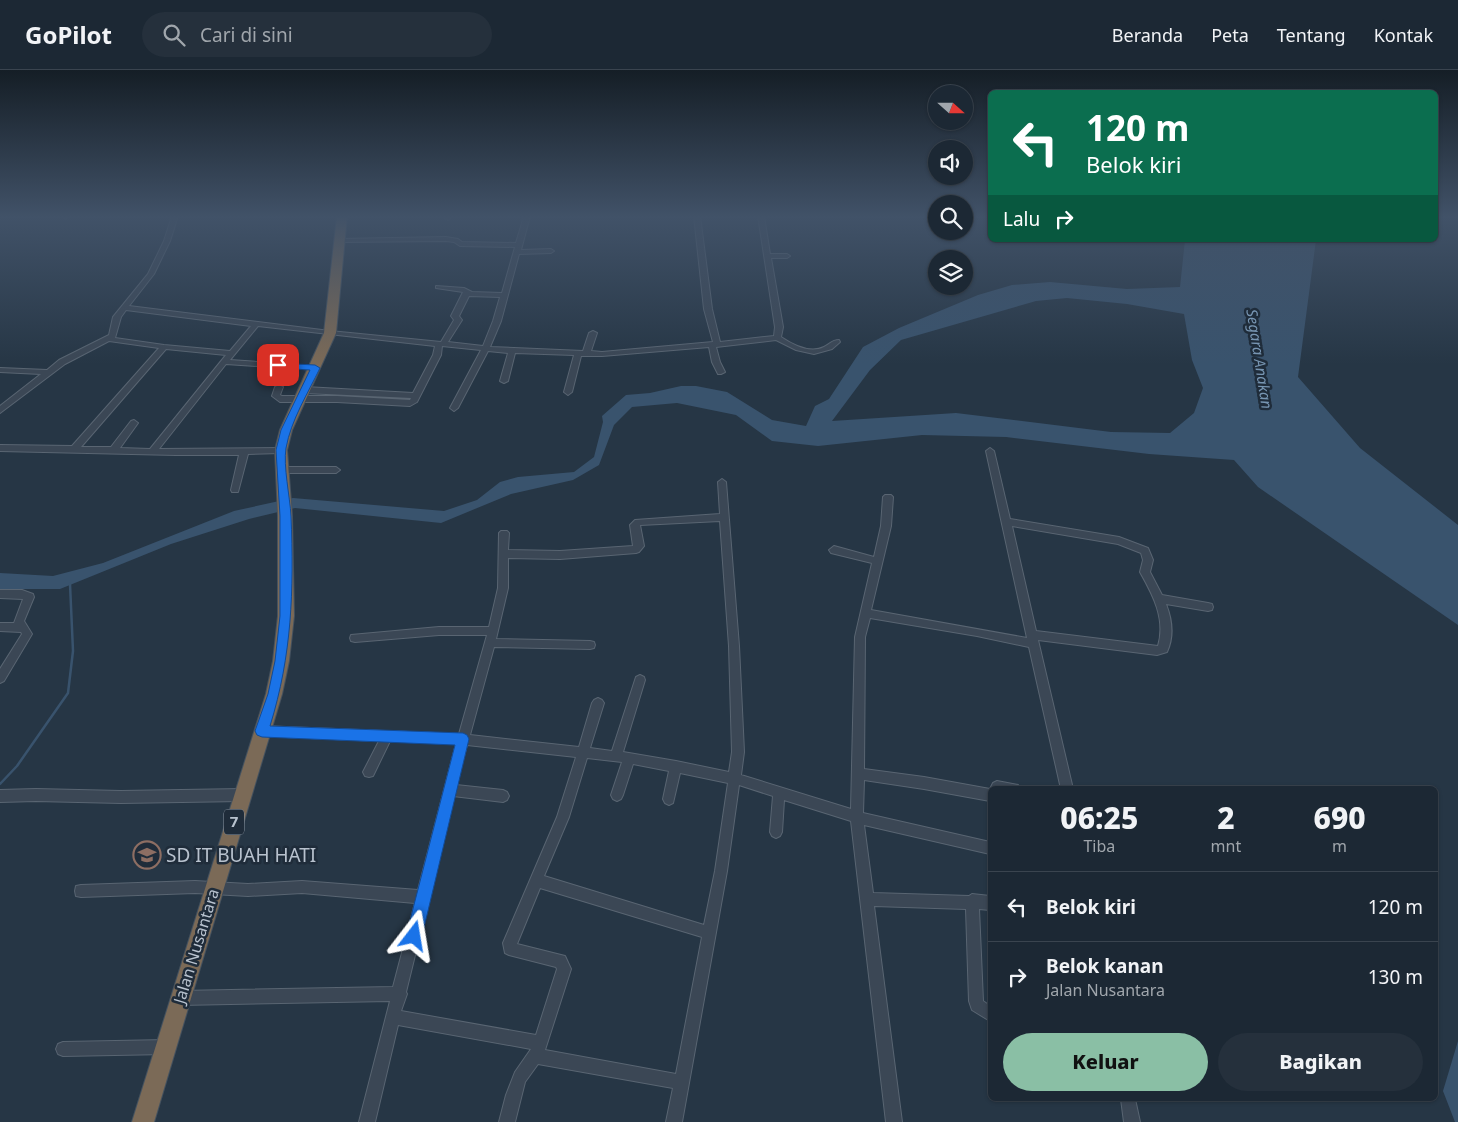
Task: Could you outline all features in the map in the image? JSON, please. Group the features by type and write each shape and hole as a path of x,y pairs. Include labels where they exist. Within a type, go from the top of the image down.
{"highway":[{"name":"Jalan Nusantara","path":"143,1122 276,686 286,616 286,516 281,450 286,430 330,333 337,265"}],"street":[{"path":"0,410 47,372 72,356 109,339 112,336 117,317 151,274 155,265"},
{"path":"454,408 485,349 513,265"},
{"path":"703,265 708,309 721,372"},
{"path":"769,265 779,327 777,338"},
{"path":"438,287 504,296"},
{"path":"280,387 276,396 278,398 303,394 412,403 441,344 458,320 455,316 467,292"},
{"path":"125,308 330,333 512,351 624,353 777,338 803,351 826,349 836,342"},
{"path":"153,451 231,352 256,324"},
{"path":"568,392 582,353 593,333"},
{"path":"109,339 164,347 231,352"},
{"path":"75,448 114,401 164,347"},
{"path":"504,381 512,351"},
{"path":"224,362 315,368"},
{"path":"0,370 47,372"},
{"path":"114,450 134,423"},
{"path":"0,448 244,452 281,450"},
{"path":"990,451 1066,786"},
{"path":"235,490 244,452"},
{"path":"282,470 336,470"},
{"path":"674,1122 736,779 738,752 734,655 722,482"},
{"path":"888,497 886,526 860,637 857,817 894,1122"},
{"path":"504,554 560,555 636,549 639,546 635,525 638,522 724,517"},
{"path":"865,613 1034,640 1160,651 1163,649 1166,642 1167,626 1160,599 1145,572 1148,555 1145,551 1119,540 1006,522"},
{"path":"367,1122 449,790 492,637 502,588 504,533"},
{"path":"834,550 877,561"},
{"path":"0,594 22,594 29,597 19,621 20,627"},
{"path":"1160,599 1208,607"},
{"path":"0,626 24,628 27,634 2,673"},
{"path":"355,638 440,631 590,645"},
{"path":"616,756 640,680"},
{"path":"507,1122 514,1095 523,1072 538,1049 564,968 562,964 510,948 510,943 562,817 598,703"},
{"path":"262,731 463,739 616,756 736,779 857,817 988,848"},
{"path":"369,772 387,736"},
{"path":"617,795 628,758"},
{"path":"669,799 676,766"},
{"path":"858,774 924,782 988,795"},
{"path":"449,790 503,796"},
{"path":"776,832 779,792"},
{"path":"0,796 242,796"},
{"path":"536,880 709,933"},
{"path":"81,891 214,887 248,890 302,887 424,897"},
{"path":"867,898 988,903"},
{"path":"972,901 976,1001 978,1005 988,1012"},
{"path":"180,998 400,994"},
{"path":"394,1018 681,1082"},
{"path":"63,1049 167,1047"},
{"path":"1128,1101 1132,1122"}],"water":[{"name":"Segara Anakan","path":"1182,265 1313,265 1298,377 1360,448 1458,525 1458,625 1258,487 1234,460 1149,454 1006,437 922,435 818,446 772,441 736,415 677,403 632,407 614,425 599,465 573,480 511,494 441,523 295,508 249,519 171,544 60,589 0,589 0,573 53,576 103,563 234,511 293,498 444,511 477,500 500,482 518,477 574,472 594,457 603,422 602,416 626,395 650,393 681,386 696,386 727,392 772,420 806,426 815,406 829,399 863,347 899,328 978,295 1012,285 1050,282 1127,289 1180,287","holes":["1067,298 1127,304 1184,314 1192,360 1203,388 1194,413 1170,433 1111,432 956,413 832,421 870,370 901,340 1036,301"]},
{"path":"1458,1041 1458,1122 1455,1122 1443,1091"}],"waterway":[{"path":"0,784 17,766 68,693 73,651 70,584"}],"place":[{"name":"SD IT BUAH HATI","path":"147,855"}],"route":[{"path":"278,365 315,368 286,430 281,450 286,516 286,616 281,661 274,694 262,731 463,739 414,936"}]}
